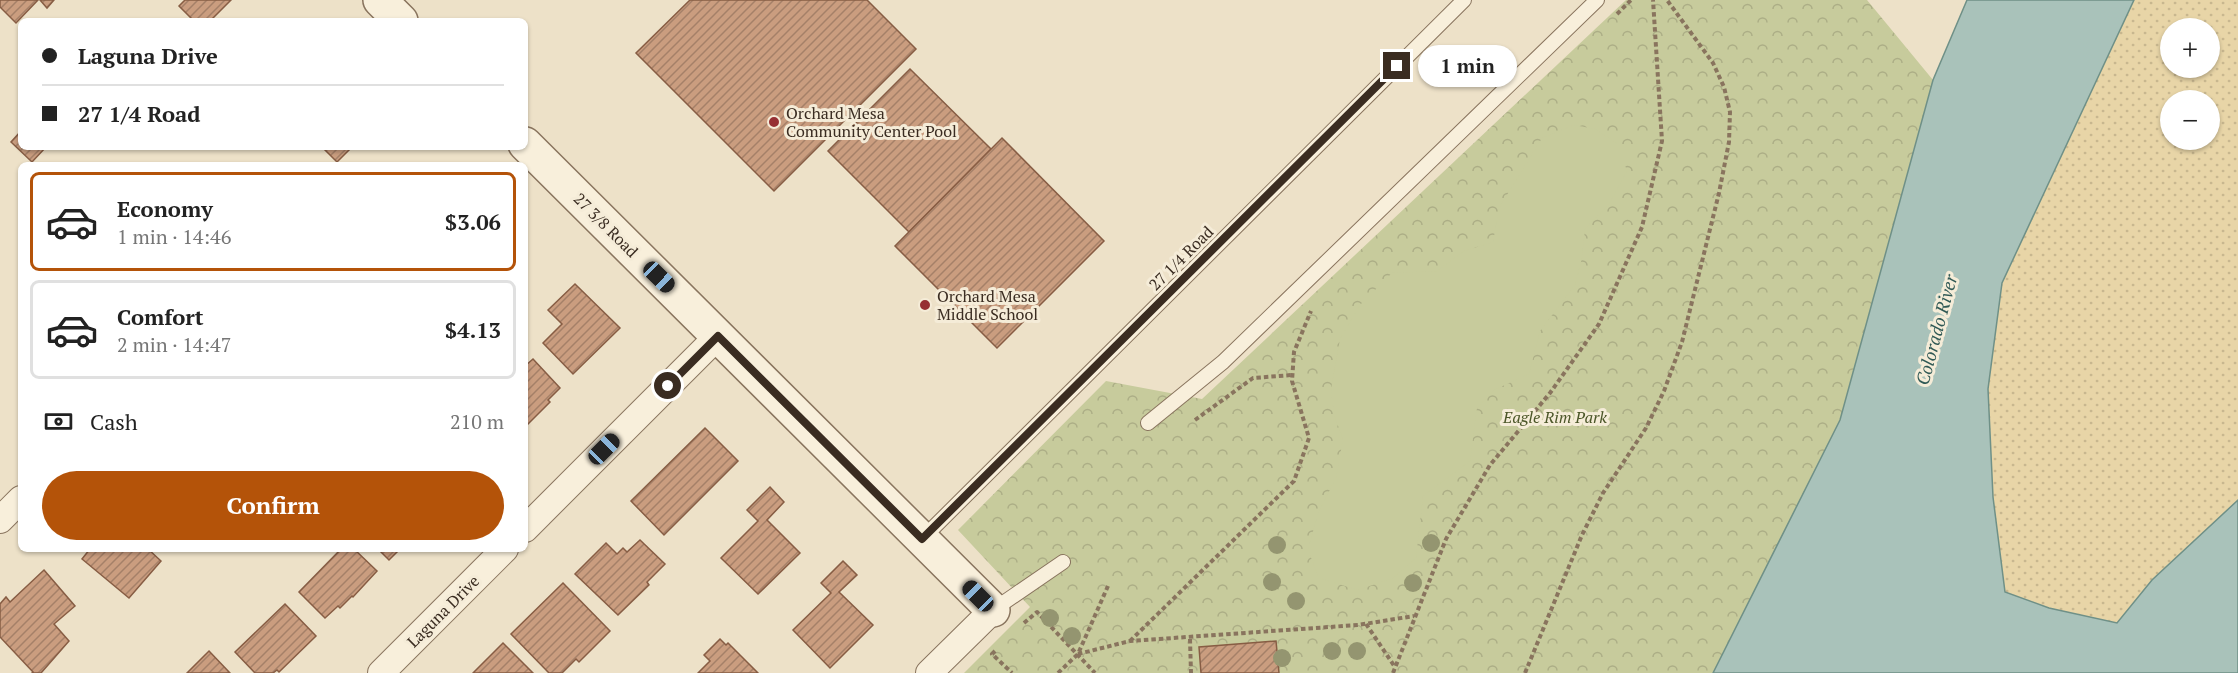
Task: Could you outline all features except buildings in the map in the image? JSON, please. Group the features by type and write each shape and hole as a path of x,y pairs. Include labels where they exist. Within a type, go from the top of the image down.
{"street":[{"path":"380,0 398,18"},
{"name":"27 3/8 Road","path":"528,147 993,610"},
{"path":"528,526 718,336"},
{"path":"0,520 18,503"},
{"name":"Laguna Drive","path":"381,673 502,552"},
{"path":"929,673 993,610"}],"lane":[{"name":"27 1/4 Road","path":"922,539 1464,0"},
{"path":"1148,423 1222,362 1598,0"},
{"path":"993,610 1063,562"}],"path":[{"path":"1614,16 1631,0"},
{"path":"1394,673 1414,616 1446,539 1491,465 1550,393 1599,324 1642,227 1662,141 1653,0"},
{"path":"1525,673 1587,524 1603,494 1646,428 1664,391 1682,342 1719,192 1729,142 1730,112 1724,87 1713,63 1667,0"},
{"path":"1131,641 1294,482 1309,438 1292,381 1294,352 1311,310"},
{"path":"1195,420 1253,378 1292,375"},
{"path":"1058,673 1078,654 1108,586"},
{"path":"1037,612 1095,673"},
{"path":"1078,654 1131,641 1190,639 1366,624 1414,616"},
{"path":"1366,624 1396,667"},
{"path":"1190,639 1191,673"},
{"path":"992,654 1011,673"}],"sand":[{"path":"2134,0 2238,0 2238,500 2152,580 2117,623 2049,608 2005,592 1993,497 1988,389 2002,283"}],"green space":[{"name":"Eagle Rim Park","path":"1626,0 1867,0 1933,80 1840,420 1714,673 964,673 1030,607 958,530 1106,381 1202,399"},
{"path":"1574,125 1595,129 1618,144 1627,171 1609,204 1585,229 1582,258 1575,285 1540,331 1529,374 1494,390 1477,408 1470,461 1423,496 1416,558 1393,578 1358,590 1319,578 1308,550 1318,513 1336,478 1343,439 1334,415 1331,389 1340,339 1360,305 1392,273 1437,271 1464,251 1493,242 1499,208 1542,138"}],"water":[{"name":"Colorado River","path":"1967,0 2134,0 2002,283 1988,389 1993,497 2005,592 2049,608 2117,623 2152,580 2238,500 2238,673 1713,673 1840,420 1933,80"}],"place":[{"name":"Orchard Mesa Community Center Pool","path":"774,122"},
{"name":"Orchard Mesa Middle School","path":"925,305"}],"route":[{"path":"668,386 718,336 922,539 1397,66"}]}
